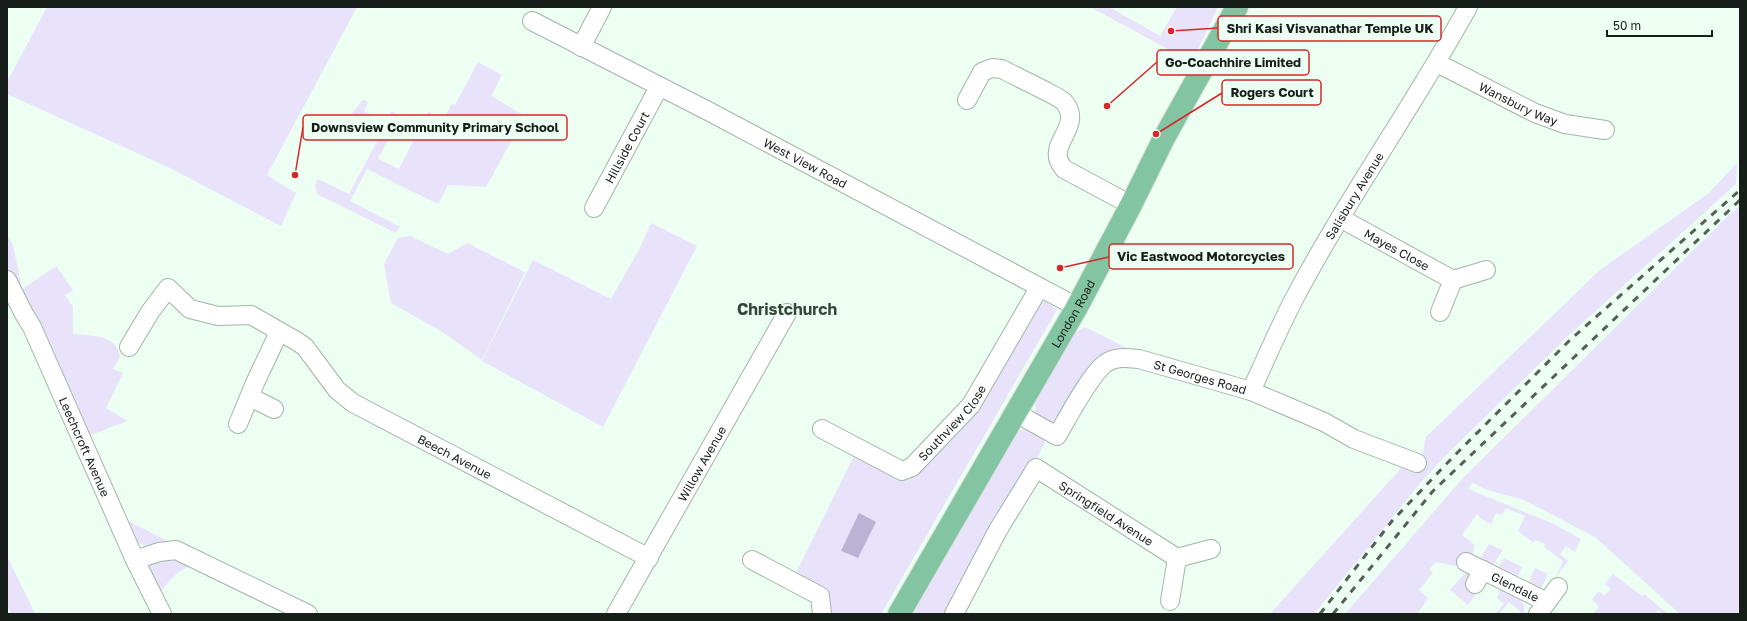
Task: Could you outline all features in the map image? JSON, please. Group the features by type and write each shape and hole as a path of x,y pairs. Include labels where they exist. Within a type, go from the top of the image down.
{"main road":[{"name":"London Road","path":"899,614 1077,307 1131,205 1164,138 1237,7"}],"street":[{"path":"581,47 602,7"},
{"name":"Salisbury Avenue","path":"1251,391 1293,301 1340,218 1437,63 1468,7"},
{"name":"West View Road","path":"532,21 786,152 1077,307"},
{"name":"Wansbury Way","path":"1437,63 1535,113 1565,124 1606,130"},
{"path":"967,100 982,72 992,68 1002,69 1065,102 1070,113 1071,123 1058,150 1058,161 1064,169 1131,205"},
{"name":"Hillside Court","path":"594,208 660,87"},
{"name":"Mayes Close","path":"1340,218 1453,280"},
{"path":"1440,312 1453,280 1486,270"},
{"name":"Leechcroft Avenue","path":"7,280 32,327 135,560 162,614"},
{"name":"Beech Avenue","path":"129,346 150,312 168,288 190,309 218,316 251,315 305,347 337,390 353,403 649,558"},
{"name":"Southview Close","path":"822,429 902,471 912,467 971,405 1039,288"},
{"name":"Willow Avenue","path":"616,614 787,313"},
{"path":"238,424 279,332"},
{"name":"St Georges Road","path":"1016,413 1057,436 1095,374 1106,363 1122,357 1139,359 1251,391 1324,422 1354,439 1417,463"},
{"path":"250,397 274,409"},
{"name":"Springfield Avenue","path":"956,614 998,530 1036,468 1177,558"},
{"path":"1170,601 1177,558 1211,549"},
{"path":"135,560 159,552 176,550 308,614"},
{"path":"752,560 820,596 822,614"},
{"name":"Glendale","path":"1466,562 1479,577 1543,608 1558,587"}],"shaded area":[{"path":"47,7 357,7 267,175 296,193 281,226 170,168 7,94 7,82"},
{"path":"1090,7 1109,7 1160,36 1177,7 1218,7 1192,62"},
{"path":"478,62 502,75 491,96 525,116 486,187 448,185 438,204 367,169 350,201 400,227 396,233 317,194 315,184 318,179 349,194 382,132 351,115 363,100 368,102 364,111 386,122 392,111 400,116 378,159 399,169 428,112 444,119 452,104 455,105"},
{"path":"1737,163 1736,184 1568,336 1448,453 1421,482 1314,614 1270,614 1403,466 1420,466 1426,437 1600,270 1709,193"},
{"path":"1740,206 1740,614 1680,614 1595,537 1524,500 1487,490 1473,483 1468,489 1554,524 1581,539 1575,552 1566,546 1560,554 1568,561 1556,577 1563,561 1544,547 1545,544 1535,540 1534,543 1518,531 1525,516 1506,508 1502,515 1496,513 1491,524 1481,519 1477,514 1462,535 1474,544 1473,556 1460,558 1456,566 1436,562 1429,569 1433,573 1419,590 1428,598 1418,613 1419,614 1345,614 1463,478 1728,216"},
{"path":"651,223 697,246 603,427 482,361 533,260 611,299 640,248"},
{"path":"7,235 13,245 22,288 21,290 56,266 73,290 65,295 73,307 73,334 101,337 108,340 118,349 120,357 113,369 123,373 106,408 127,421 86,437 7,272"},
{"path":"410,236 448,254 467,243 525,272 482,360 441,331 391,303 384,264 398,238"},
{"path":"1045,301 1057,310 881,614 830,614 795,575 855,454 898,475 936,448 944,447 962,426 1033,307"},
{"path":"1085,327 1135,352 1121,354 1057,423 1045,423 1036,415 1035,397 1072,334"},
{"path":"1028,429 1042,434 1045,442 1033,467 946,614 909,614 1012,435 1020,430"},
{"path":"859,513 876,522 858,558 841,551"},
{"path":"121,517 171,543 151,546 139,544 131,535"},
{"path":"1489,544 1503,550 1492,567 1480,560"},
{"path":"171,555 191,566 180,571 172,578 158,597 148,569 149,564"},
{"path":"7,556 35,614 12,614 7,605"},
{"path":"1504,558 1522,567 1518,576 1514,578 1499,570 1499,566"},
{"path":"1535,568 1548,574 1541,589 1537,589 1529,582"},
{"path":"1465,573 1470,573 1470,577 1478,591 1468,605 1450,590"},
{"path":"1613,574 1642,596 1644,594 1668,614 1663,614 1658,610 1655,614 1593,614 1599,606 1592,600 1599,591 1604,596 1611,589 1605,584"},
{"path":"1501,589 1514,595 1522,601 1524,604 1523,614 1519,614 1521,612 1509,602 1499,614 1495,614 1504,604 1497,598"}],"railway":[{"path":"1320,614 1392,521 1453,457 1571,339 1740,190"},
{"path":"1333,614 1433,491 1740,200"}],"place":[{"name":"Shri Kasi Visvanathar Temple UK","path":"1171,31"},
{"name":"Go-Coachhire Limited","path":"1107,106"},
{"name":"Rogers Court","path":"1156,134"},
{"name":"Downsview Community Primary School","path":"295,175"},
{"name":"Vic Eastwood Motorcycles","path":"1060,268"}],"district":[{"name":"Christchurch","path":"787,309"}]}
